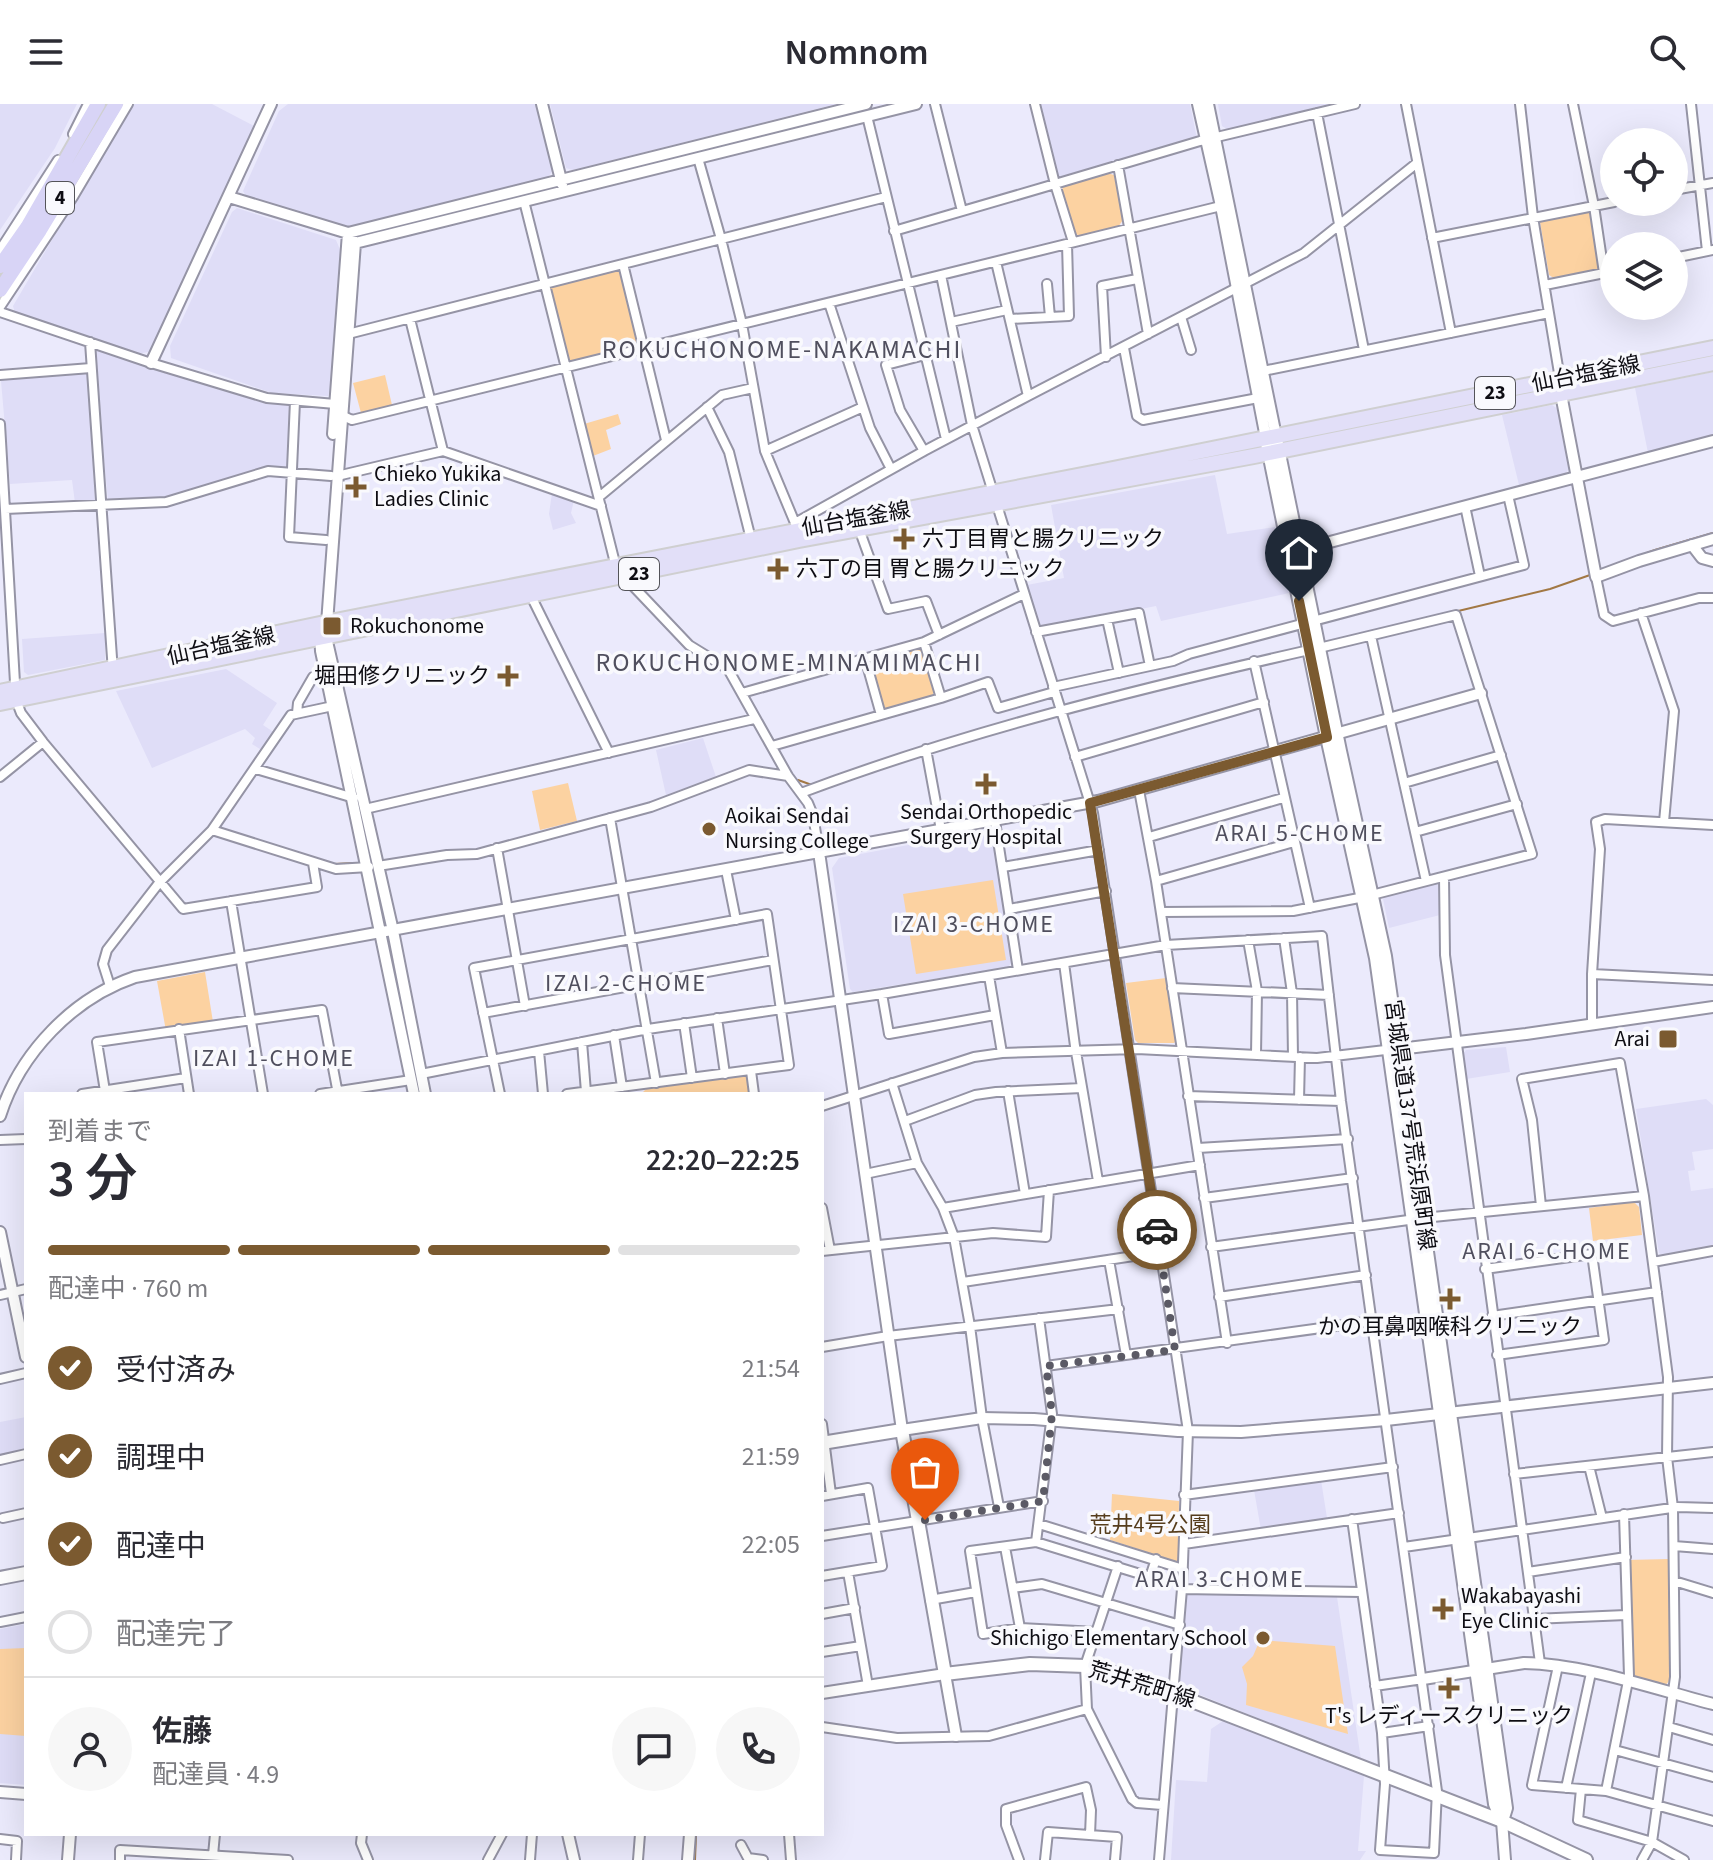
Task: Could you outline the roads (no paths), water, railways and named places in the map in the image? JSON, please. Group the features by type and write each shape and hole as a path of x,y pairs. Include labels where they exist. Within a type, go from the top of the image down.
{"highway":[{"name":"4","path":"0,266 28,226 98,104"},
{"name":"4","path":"0,290 116,104"}],"main road":[{"name":"仙台塩釜線","path":"323,631 630,576 797,531 859,529 1560,386 1713,348"},
{"name":"仙台塩釜線","path":"1560,386 1713,363"},
{"name":"宮城県道137号荒浜原町線","path":"1273,444 1368,896 1376,958 1394,1049 1482,1670 1495,1804 1502,1821"},
{"name":"仙台塩釜線","path":"0,692 16,694 113,675 751,539 995,499"},
{"name":"仙台塩釜線","path":"0,703 16,694"},
{"path":"824,1442 902,1430 945,1674"},
{"path":"0,1578 24,1573"},
{"name":"荒井荒町線","path":"945,1674 1030,1664 1085,1666 1130,1677 1502,1821"},
{"path":"1502,1821 1586,1860"}],"street":[{"path":"0,250 69,144 88,104"},
{"path":"128,104 0,310 151,363 267,398 335,404"},
{"path":"151,363 271,104"},
{"path":"542,104 562,185"},
{"path":"355,243 524,201 562,185 866,104"},
{"path":"229,197 348,233 698,158 916,104"},
{"path":"935,104 962,211"},
{"path":"951,322 1008,314 1069,316 1070,243 1035,104"},
{"path":"1198,104 1211,138 1241,286 1258,398 1273,444"},
{"path":"1208,104 1221,206 1263,371 1273,444"},
{"path":"894,231 1211,138 1355,104"},
{"path":"1406,104 1451,333"},
{"path":"1520,104 1533,217 1560,386 1606,618 1613,621 1699,598 1713,598"},
{"path":"1575,104 1600,246"},
{"path":"1688,255 1710,251 1691,104"},
{"path":"1317,113 1364,350"},
{"path":"867,116 946,439"},
{"path":"698,158 742,324 765,451 797,531 891,469 1304,253 1417,163"},
{"path":"1118,165 1148,334"},
{"path":"1688,188 1713,183"},
{"path":"348,334 886,197"},
{"path":"524,201 616,567"},
{"path":"1432,238 1600,205"},
{"path":"335,404 341,415 352,420 1221,206"},
{"path":"348,233 355,243 341,415 326,540 323,631 333,706 373,867 416,1077 424,1092"},
{"path":"348,233 323,631 365,809 373,867"},
{"path":"996,262 1028,396"},
{"path":"623,264 666,440"},
{"path":"1545,285 1600,274"},
{"path":"941,275 972,425 1090,803 1188,1431 1180,1625 1159,1860"},
{"path":"1106,357 1102,286 1137,279"},
{"path":"1047,284 1050,317"},
{"path":"829,303 870,428 891,469"},
{"path":"1263,371 1549,313"},
{"path":"1181,317 1191,350"},
{"path":"410,319 443,451"},
{"path":"90,342 113,675"},
{"path":"1124,348 1137,416 1143,420 1258,398"},
{"path":"924,451 900,410 886,365 925,355"},
{"path":"0,375 91,368"},
{"path":"600,501 666,440 722,395 753,388"},
{"path":"295,401 289,537 326,540"},
{"path":"707,407 729,452 751,539"},
{"path":"765,451 863,407"},
{"path":"0,424 16,694 21,713 183,909 317,887 313,863"},
{"path":"1294,551 1713,441"},
{"path":"5,509 166,502 268,471 334,476 443,451 600,501"},
{"path":"772,746 988,682 998,708 1053,690 1524,565 1508,495"},
{"path":"1465,506 1480,576"},
{"path":"859,529 888,609 926,601 939,635"},
{"path":"1596,577 1713,539"},
{"path":"1692,545 1702,558 1713,561"},
{"path":"630,576 633,586 689,645 723,664 813,815 902,1430 982,1418 1241,1432 1386,1420 1713,1383"},
{"path":"742,693 924,642 1024,594"},
{"path":"531,596 609,753"},
{"path":"1036,632 1139,613 1150,666"},
{"path":"1641,613 1674,711 1664,822"},
{"path":"801,793 926,749 1254,661 1456,615 1532,854 1368,896 1293,911 1161,912"},
{"path":"1107,619 1119,673"},
{"path":"1371,636 1426,881"},
{"path":"924,642 941,698"},
{"path":"865,658 881,715"},
{"path":"1254,661 1310,908"},
{"path":"297,713 298,703 313,677"},
{"path":"0,1116 14,1082 45,1040 82,1002 110,986 135,977 1090,803 1481,693"},
{"path":"1075,757 1264,702"},
{"path":"110,986 103,956 159,883 212,830 291,715 333,706"},
{"path":"365,809 754,719"},
{"path":"0,777 43,742"},
{"path":"926,749 941,830"},
{"path":"1404,783 1501,755"},
{"path":"256,769 354,798"},
{"path":"212,830 336,869 373,867 447,855 477,854 651,807 749,770 788,776"},
{"path":"1139,790 1161,912 1227,1343"},
{"path":"1149,837 1283,798"},
{"path":"1415,832 1517,804"},
{"path":"610,818 656,1083"},
{"path":"1592,1025 1600,849 1596,822 1605,819 1713,825"},
{"path":"995,821 1018,970"},
{"path":"1156,881 1294,842"},
{"path":"497,848 525,1006"},
{"path":"1003,867 1099,850"},
{"path":"726,870 736,920"},
{"path":"1444,877 1445,955 1455,1041 1540,1663"},
{"path":"1009,909 1106,891"},
{"path":"231,901 263,1092"},
{"path":"500,1092 474,968 767,914 789,1065 656,1083 641,1089 622,1087 586,1092 582,1042"},
{"path":"343,1092 614,1035 781,1007 882,994 1166,945 1322,936 1341,1101 1429,1726 1436,1796 1434,1853 1380,1850 1384,1776 1382,1733 1352,1519"},
{"path":"1284,938 1292,993 1299,1100"},
{"path":"1248,940 1257,991 1256,1055"},
{"path":"483,1013 773,960"},
{"path":"1064,963 1075,1051 1098,1181"},
{"path":"1592,974 1713,980"},
{"path":"989,976 1002,1053"},
{"path":"1172,988 1329,995"},
{"path":"882,994 889,1034 995,1015"},
{"path":"824,1105 974,1057 1002,1053 1130,1049 1336,1057 1713,1007"},
{"path":"105,1091 97,1042 322,1010 338,1092"},
{"path":"717,1018 725,1074"},
{"path":"684,1023 692,1078"},
{"path":"179,1029 189,1092"},
{"path":"614,1035 622,1087"},
{"path":"539,1051 543,1092"},
{"path":"1541,1206 1532,1120 1522,1079 1620,1063 1644,1196 1657,1292 1667,1388 1667,1457 1673,1508 1673,1693 1652,1842 1642,1860"},
{"path":"751,1071 754,1092"},
{"path":"414,1092 416,1077"},
{"path":"97,1092 186,1078"},
{"path":"892,1083 917,1163 943,1208 954,1237 999,1507"},
{"path":"905,1121 975,1095 1082,1088"},
{"path":"1008,1091 1025,1194"},
{"path":"1188,1096 1341,1101"},
{"path":"0,1140 24,1139"},
{"path":"1198,1148 1348,1139"},
{"path":"865,1174 917,1163"},
{"path":"943,1208 1200,1165"},
{"path":"1204,1198 1353,1178"},
{"path":"824,1229 826,1250 993,1233 1046,1237 1049,1190"},
{"path":"1211,1247 1418,1219 1644,1196"},
{"path":"0,1232 6,1293 24,1338"},
{"path":"1653,1262 1713,1251"},
{"path":"963,1282 1160,1252"},
{"path":"1485,1269 1592,1254 1604,1340 1497,1355"},
{"path":"1109,1260 1126,1355"},
{"path":"1219,1297 1366,1275"},
{"path":"1492,1316 1657,1292"},
{"path":"824,1347 888,1336 1119,1309"},
{"path":"1036,1542 1052,1420 1039,1318"},
{"path":"1046,1366 1372,1321"},
{"path":"0,1379 24,1373"},
{"path":"1514,1474 1713,1452"},
{"path":"0,1460 24,1454"},
{"path":"824,1455 827,1495 868,1488 882,1566 824,1576"},
{"path":"1589,1466 1602,1518"},
{"path":"1184,1495 1393,1467"},
{"path":"824,1536 1043,1501"},
{"path":"1404,1547 1624,1514 1673,1508 1713,1508"},
{"path":"3,1518 24,1513"},
{"path":"1184,1544 1399,1513"},
{"path":"1606,1791 1628,1682 1624,1514"},
{"path":"1039,1524 1183,1569"},
{"path":"1097,1632 1020,1628 983,1634 970,1551 1036,1542 1150,1577 1156,1559"},
{"path":"1674,1546 1713,1549"},
{"path":"1005,1547 1020,1628"},
{"path":"1528,1572 1626,1557"},
{"path":"1118,1566 1085,1666 1087,1709 1132,1799 1137,1803 1162,1805"},
{"path":"848,1572 868,1686"},
{"path":"1674,1581 1713,1593"},
{"path":"1013,1588 1042,1584 1180,1625"},
{"path":"1182,1589 1361,1592"},
{"path":"930,1600 976,1592"},
{"path":"824,1614 855,1608"},
{"path":"1533,1619 1626,1615"},
{"path":"0,1622 24,1617"},
{"path":"824,1652 861,1646"},
{"path":"1375,1686 1540,1663 1712,1701"},
{"path":"1558,1666 1532,1785 1606,1791 1713,1821"},
{"path":"1566,1788 1591,1673"},
{"path":"824,1693 945,1674 956,1736"},
{"path":"824,1727 897,1738 989,1736 1087,1709"},
{"path":"1382,1733 1429,1726"},
{"path":"1669,1727 1713,1740"},
{"path":"1615,1750 1713,1777"},
{"path":"1019,1860 1006,1825 1006,1809 1086,1787 1091,1810 1090,1835"},
{"path":"1581,1789 1578,1820 1652,1842 1684,1860"},
{"path":"0,1792 24,1794"},
{"path":"1502,1821 1505,1860"},
{"path":"1045,1860 1048,1832 1117,1837 1115,1860"},
{"path":"68,1860 70,1836"},
{"path":"213,1855 215,1836"},
{"path":"362,1836 361,1843 368,1860"},
{"path":"488,1860 501,1836"},
{"path":"530,1860 532,1836"},
{"path":"568,1836 574,1860"},
{"path":"638,1860 640,1836"},
{"path":"688,1860 690,1836"},
{"path":"789,1836 791,1860"},
{"path":"0,1839 17,1841 16,1860"},
{"path":"741,1845 748,1858 763,1860"},
{"path":"120,1860 120,1850 288,1860"}],"waterway":[{"path":"1606,568 1713,533"},
{"path":"1454,612 1550,589 1590,575"},
{"path":"1328,642 1393,626"},
{"path":"798,780 812,785"},
{"path":"334,864 356,863"},
{"path":"695,1860 696,1836"}],"place":[{"name":"Chieko Yukika Ladies Clinic","path":"356,487"},
{"name":"六丁目胃と腸クリニック","path":"904,539"},
{"name":"六丁の目 胃と腸クリニック","path":"778,569"},
{"name":"Rokuchonome","path":"332,626"},
{"name":"堀田修クリニック","path":"508,676"},
{"name":"Sendai Orthopedic Surgery Hospital","path":"986,784"},
{"name":"Aoikai Sendai Nursing College","path":"709,829"},
{"name":"Arai","path":"1668,1039"},
{"name":"かの耳鼻咽喉科クリニック","path":"1450,1299"},
{"name":"Wakabayashi Eye Clinic","path":"1443,1609"},
{"name":"Shichigo Elementary School","path":"1263,1638"},
{"name":"T's レディースクリニック","path":"1449,1688"}],"district":[{"name":"ROKUCHONOME-NAKAMACHI","path":"782,349"},
{"name":"ROKUCHONOME-MINAMIMACHI","path":"789,662"},
{"name":"ARAI 5-CHOME","path":"1300,833"},
{"name":"IZAI 3-CHOME","path":"974,924"},
{"name":"IZAI 2-CHOME","path":"626,983"},
{"name":"IZAI 1-CHOME","path":"274,1058"},
{"name":"ARAI 6-CHOME","path":"1547,1251"},
{"name":"ARAI 3-CHOME","path":"1220,1579"}],"park label":[{"name":"荒井4号公園","path":"1150,1525"}]}
